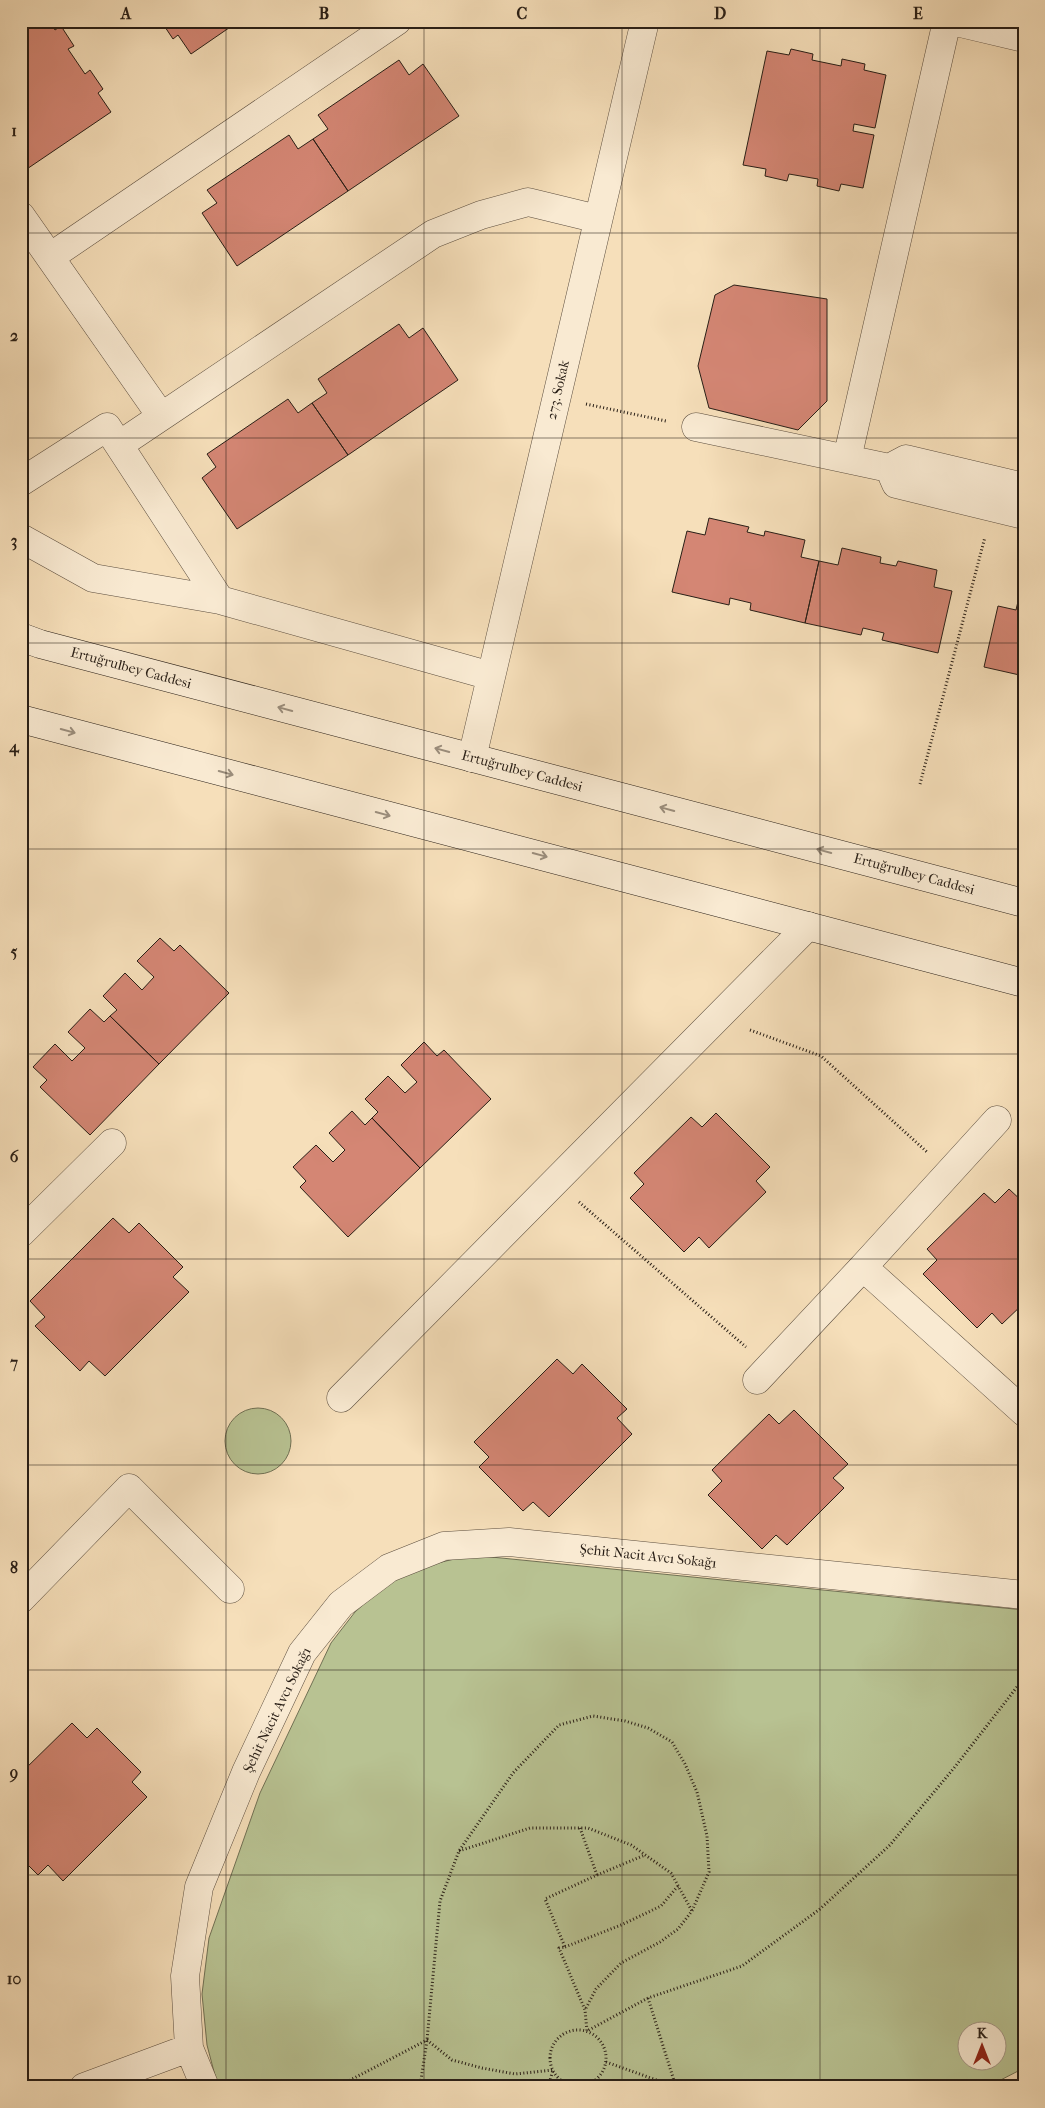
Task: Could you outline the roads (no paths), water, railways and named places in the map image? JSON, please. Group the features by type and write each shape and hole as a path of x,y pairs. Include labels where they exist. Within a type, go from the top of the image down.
{"street":[{"path":"50,257 397,21"},
{"name":"273. Sokak","path":"472,758 645,21"},
{"path":"847,459 947,21"},
{"path":"952,21 1024,38"},
{"path":"119,445 433,234 481,214 528,202 598,219"},
{"path":"21,216 161,416"},
{"path":"21,482 107,426 220,600"},
{"path":"696,427 889,468 906,459 1024,487"},
{"path":"889,468 896,484 1024,515"},
{"path":"21,538 93,578 220,600 492,676"},
{"name":"Ertuğrulbey Caddesi","path":"21,638 1024,903"},
{"path":"21,719 1024,983"},
{"path":"341,1398 808,926"},
{"path":"763,1373 997,1120"},
{"path":"21,1233 112,1143"},
{"path":"863,1267 1024,1412"},
{"path":"21,1599 129,1488 230,1589"},
{"name":"Şehit Nacit Avcı Sokağı","path":"205,2087 189,2048 185,1976 199,1887 246,1772 302,1653 341,1604 389,1568 444,1546 509,1542 1024,1594"},
{"path":"84,2087 189,2048"}]}
